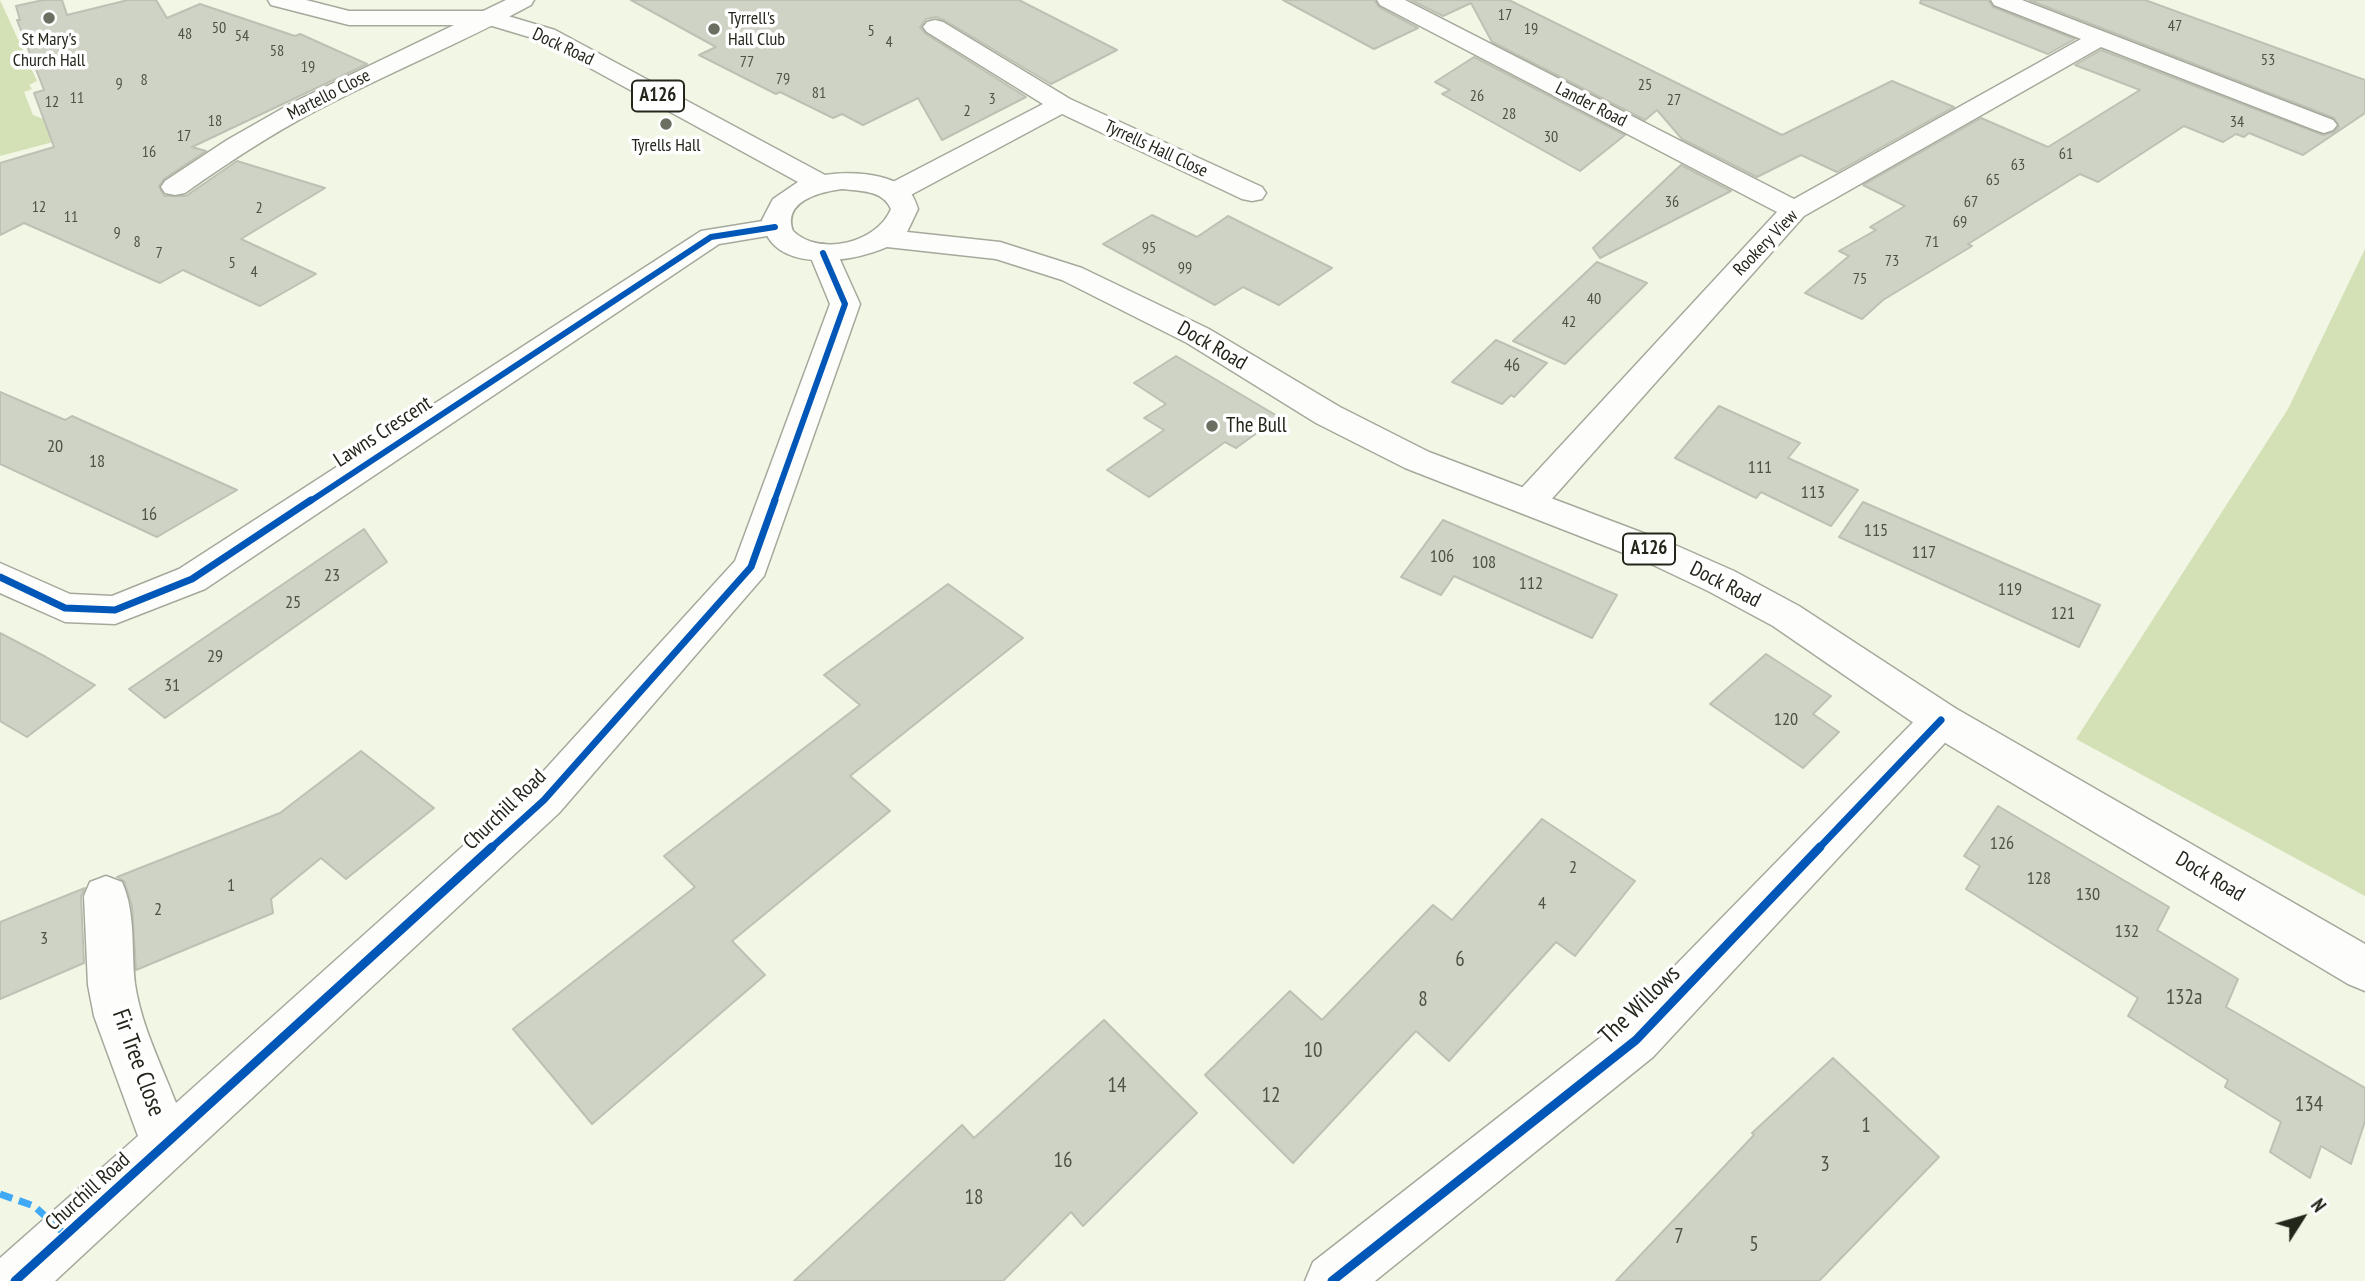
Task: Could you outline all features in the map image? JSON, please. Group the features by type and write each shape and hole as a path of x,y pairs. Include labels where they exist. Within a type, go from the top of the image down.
{"street":[{"name":"Dock Road","path":"279,0 349,18 491,18 547,35 821,184"},
{"name":"Martello Close","path":"175,187 257,132 523,0"},
{"name":"Lander Road","path":"1388,0 1794,210"},
{"path":"2002,0 2324,125"},
{"name":"Tyrrells Hall Close","path":"935,27 1061,104 1252,193"},
{"name":"Rookery View","path":"1529,502 1794,210 2099,38"},
{"path":"895,192 1061,104"},
{"path":"775,228 775,217 790,197 821,184 862,181 895,192 904,202 905,214 900,226 886,238"},
{"name":"Dock Road","path":"775,228 780,237 791,245 823,253 868,246 886,238 1000,251 1072,274 1198,336 1350,427 1418,460 1662,554 1721,581 1786,616 1941,719 2365,969"},
{"name":"Lawns Crescent","path":"0,577 65,608 115,610 192,579 711,237 775,228"},
{"name":"Churchill Road","path":"15,1281 544,800 751,566 845,304 823,253"},
{"name":"The Willows","path":"1332,1281 1636,1040 1941,719"},
{"name":"Fir Tree Close","path":"106,896 112,985 118,1016 167,1145"}],"green space":[{"path":"0,0 37,81 29,85 32,89 24,92 33,115 46,120 57,141 0,156"},
{"path":"2365,249 2365,896 2076,739 2288,409"}],"building":[{"path":"43,0 62,0 67,15 128,0 156,0 167,18 200,4 295,36 300,34 367,64 192,147 206,151 164,179 159,186 164,196 186,196 237,161 325,188 241,239 316,274 260,306 183,270 160,283 24,223 0,235 0,163 54,147 34,93 44,90 17,20 20,20 16,6"},
{"path":"631,0 1019,0 1117,50 1051,84 944,20 936,17 926,19 920,27 926,34 1026,97 942,140 918,98 863,125 842,114 833,118 780,92 776,94 699,55 716,47"},
{"path":"1283,0 1374,0 1379,7 1418,28 1374,49"},
{"path":"1411,0 1509,0 1782,135 1892,81 1954,107 1837,172 1801,155 1757,177 1682,139 1657,110 1645,120 1492,42 1471,3 1443,16"},
{"path":"1921,0 1988,0 1993,7 2075,39 2048,54 1920,3"},
{"path":"2029,0 2145,0 2365,80 2365,113 2303,155 2249,133 2244,137 2236,134 2223,142 2184,126 2098,182 2080,174 1968,244 1972,246 1883,300 1862,319 1805,293 1849,256 1839,251 1876,230 1870,227 1905,206 1863,185 1981,118 2048,147 2140,90 2075,65 2101,50 2323,135 2334,132 2339,127 2334,118"},
{"path":"1474,57 1625,135 1580,171 1442,94 1450,90 1435,82"},
{"path":"1681,165 1731,191 1600,258 1593,248"},
{"path":"1152,215 1197,237 1228,216 1332,268 1279,305 1243,287 1215,305 1103,244"},
{"path":"1597,262 1647,283 1565,364 1513,341"},
{"path":"1496,340 1547,363 1514,397 1511,395 1502,404 1452,382"},
{"name":"The Bull","path":"1176,356 1279,417 1236,448 1225,442 1149,497 1107,470 1164,430 1144,418 1166,404 1134,383"},
{"path":"0,392 65,420 72,416 237,490 157,537 0,464"},
{"path":"1719,406 1800,443 1788,458 1858,490 1831,526 1761,492 1756,498 1675,458"},
{"path":"1863,502 2100,605 2079,647 1839,537"},
{"path":"1443,520 1617,595 1592,638 1454,576 1441,595 1401,577"},
{"path":"364,529 387,562 165,718 129,689"},
{"path":"948,584 1023,638 850,776 890,811 732,941 765,975 592,1124 513,1029 695,887 664,856 860,705 824,675"},
{"path":"0,633 95,685 27,737 0,721"},
{"path":"1766,654 1831,696 1813,714 1839,732 1803,768 1710,704"},
{"path":"361,751 434,808 346,879 321,858 271,899 273,913 136,970 132,906 124,881 117,877 280,813"},
{"path":"1998,806 2169,907 2157,930 2238,979 2226,1007 2365,1088 2365,1121 2351,1164 2321,1146 2310,1178 2270,1152 2281,1122 2225,1087 2228,1080 2128,1016 2138,998 1966,889 1980,866 1964,856"},
{"path":"1542,819 1635,881 1575,956 1556,942 1449,1061 1416,1031 1293,1163 1205,1075 1290,991 1322,1020 1433,905 1452,920"},
{"path":"85,888 81,896 84,963 0,999 0,922"},
{"path":"1104,1020 1197,1113 1083,1226 1071,1212 1003,1281 794,1281 962,1125 974,1138"},
{"path":"1833,1058 1939,1157 1819,1281 1616,1281 1754,1135 1752,1133"}],"marked path":[{"path":"0,1194 34,1206 66,1235"}],"cycle path":[{"path":"0,577 65,608 115,610 192,579 711,237 775,227"},
{"path":"15,1281 544,800 751,567 845,304 823,253"},
{"path":"1332,1281 1636,1040 1941,720"}],"place":[{"name":"St Mary's Church Hall","path":"49,18"},
{"name":"Tyrrell's Hall Club","path":"714,29"},
{"name":"Tyrells Hall","path":"666,124"},
{"name":"The Bull","path":"1212,426"}]}
